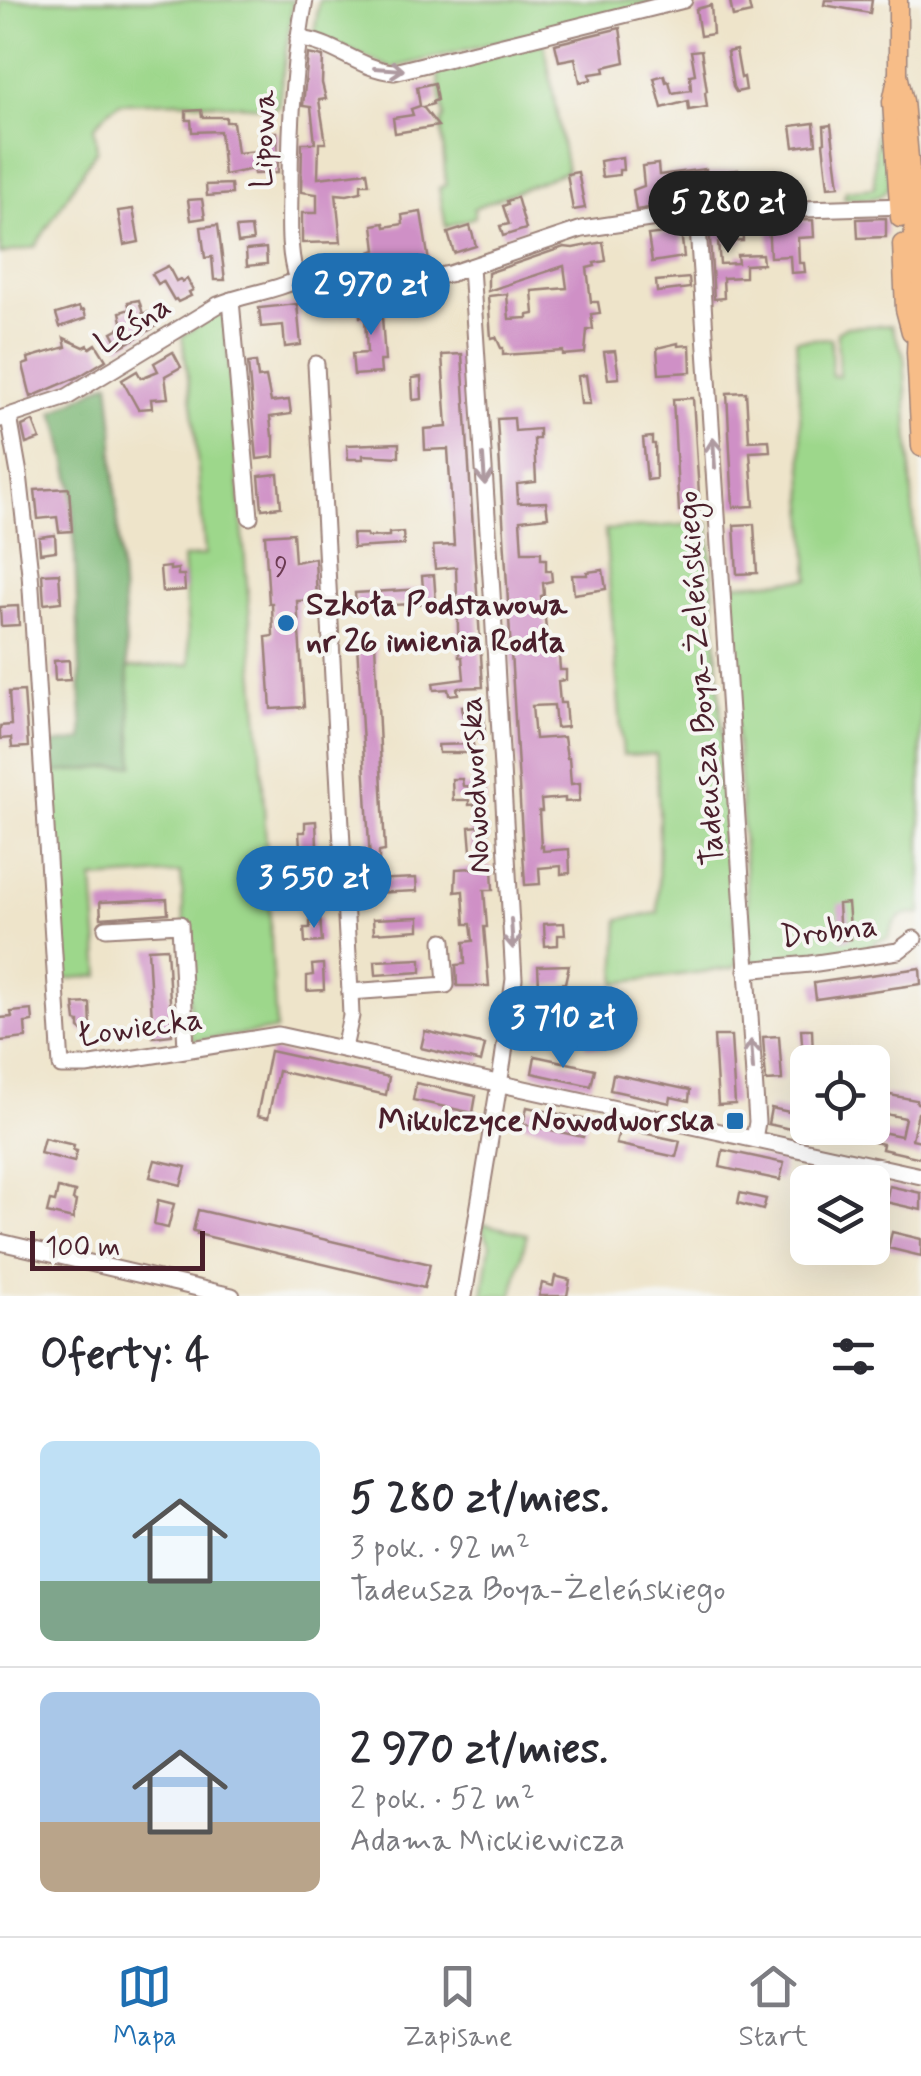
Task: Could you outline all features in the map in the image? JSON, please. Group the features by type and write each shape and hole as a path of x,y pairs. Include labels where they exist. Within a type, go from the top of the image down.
{"main road":[{"path":"898,0 898,74 904,101 918,309 921,447"}],"street":[{"name":"Lipowa","path":"297,280 290,246 291,106 305,0"},
{"path":"298,39 322,43 373,68 394,72 684,0"},
{"path":"297,280 340,287 439,276 582,229 698,212 910,206"},
{"name":"Tadeusza Boya-Żeleńskiego","path":"698,212 756,1122 754,1139"},
{"name":"Nowodworska","path":"464,1296 500,1084 514,956 470,268"},
{"name":"Leśna","path":"4,418 76,392 231,300 297,280"},
{"path":"231,300 250,518"},
{"path":"316,364 350,992 344,1048"},
{"name":"Łowiecka","path":"4,418 19,474 30,573 61,1066 86,1066 278,1035 921,1176"},
{"path":"106,928 180,924 186,1049"},
{"name":"Drobna","path":"746,970 898,951 914,939"},
{"path":"350,992 446,985 443,941"},
{"path":"0,1242 232,1296"}],"green space":[{"path":"0,0 293,0 278,108 178,101 120,103 94,127 97,149 35,247 0,254"},
{"path":"319,0 667,0 392,68 314,36"},
{"path":"544,42 567,171 474,208 475,217 446,227 439,188 446,185 441,122 444,118 437,69"},
{"path":"885,97 889,185 876,197 844,198 846,191 874,188 876,117 879,99"},
{"path":"224,309 261,750 276,1030 192,1041 181,873 93,879 100,976 63,979 47,773 133,765 127,668 190,664 183,558 205,555 193,410 182,336"},
{"path":"891,325 904,355 921,649 921,914 899,918 888,938 874,942 874,949 755,963 751,958 727,585 809,579 796,340 831,338 832,376 839,376 837,332 845,327"},
{"path":"109,382 134,765 47,773 46,745 83,740 72,486 53,412"},
{"path":"709,523 739,962 733,968 616,983 619,919 658,913 659,812 656,754 623,755 605,530"},
{"path":"483,1224 527,1234 512,1296 483,1296 490,1244"}],"building":[{"path":"748,0 751,13 733,17 730,1"},
{"path":"825,0 872,0 870,13 824,5"},
{"path":"711,5 713,34 700,36 696,9"},
{"path":"620,28 625,62 604,67 605,72 590,74 591,80 580,82 575,58 559,61 555,44"},
{"path":"701,50 707,107 689,110 688,101 662,108 654,78 664,75 672,93 691,90 690,75 695,74 691,51"},
{"path":"736,50 746,90 736,92 727,52"},
{"path":"308,54 323,57 326,99 319,100 326,143 319,143 318,178 367,172 369,184 361,184 361,192 336,194 341,242 302,243 302,213 317,213 317,194 301,192 302,143 315,143 311,107 303,106"},
{"path":"434,83 437,100 423,107 438,126 395,133 393,118 413,115 411,109 420,106 417,87"},
{"path":"201,110 202,117 226,117 226,122 233,122 237,153 258,151 258,132 277,132 278,173 254,174 253,169 224,175 220,131 192,132 191,120 186,120 186,111"},
{"path":"814,123 816,144 794,147 791,126"},
{"path":"831,125 839,186 828,187 823,143 824,126"},
{"path":"622,157 623,170 619,170 619,175 602,177 600,161"},
{"path":"658,164 659,175 706,169 706,174 738,170 740,187 724,189 724,183 654,191 656,207 636,210 633,190 644,186 642,166"},
{"path":"578,172 585,208 573,210 567,174"},
{"path":"231,184 232,194 207,196 206,185"},
{"path":"517,197 526,229 503,236 500,226 509,224 503,206"},
{"path":"202,199 205,218 191,220 188,200"},
{"path":"133,209 139,242 124,245 118,211"},
{"path":"421,212 429,262 373,272 373,225 403,224 402,215"},
{"path":"886,218 886,237 858,238 857,219"},
{"path":"813,220 814,237 798,238 799,263 804,263 805,272 791,273 790,256 770,257 768,221"},
{"path":"742,222 743,241 718,242 720,264 738,263 737,255 762,254 763,264 745,265 745,277 723,278 724,298 714,299 709,224"},
{"path":"218,225 225,280 214,280 212,257 205,258 201,227"},
{"path":"470,226 476,246 454,253 448,233"},
{"path":"251,227 253,241 238,243 236,228"},
{"path":"681,231 684,257 652,262 648,235"},
{"path":"603,242 606,261 587,268 591,302 598,302 600,313 591,314 593,329 587,330 585,353 503,355 496,337 491,338 488,296 507,294 509,319 528,318 534,314 532,291 567,288 564,266 488,291 488,273 564,247"},
{"path":"266,248 267,264 247,266 246,250"},
{"path":"168,266 176,281 187,279 193,290 189,292 191,296 178,302 163,281 158,284 152,274"},
{"path":"689,278 690,288 657,292 656,281"},
{"path":"384,298 385,361 380,361 381,373 354,375 352,354 367,353 365,317 360,317 359,300"},
{"path":"139,300 143,314 147,312 155,327 120,347 112,332 123,326 120,312 130,309 128,302"},
{"path":"297,304 301,345 285,347 283,325 261,327 259,308"},
{"path":"79,307 86,318 60,327 56,314"},
{"path":"64,338 84,347 96,344 106,360 31,397 23,365 29,363 28,358 66,347"},
{"path":"678,343 690,345 691,372 659,374 657,348"},
{"path":"615,351 619,378 608,379 604,352"},
{"path":"173,352 181,367 165,376 168,398 151,399 152,408 138,409 122,380 137,371 141,378 158,371 154,363"},
{"path":"462,354 483,687 457,688 458,694 449,695 448,689 434,690 433,683 464,679 459,657 456,567 435,569 433,546 454,545 448,449 425,450 424,429 447,427 442,355"},
{"path":"256,362 258,378 266,377 271,402 289,400 291,414 270,417 274,457 257,459 248,363"},
{"path":"586,375 590,404 581,404 578,376"},
{"path":"421,377 422,399 413,400 412,378"},
{"path":"746,392 749,441 769,440 770,451 750,452 754,506 733,507 727,393"},
{"path":"693,398 700,510 679,511 673,399"},
{"path":"514,418 515,431 539,429 539,439 534,439 536,482 517,484 518,503 546,502 548,517 520,520 522,552 541,552 541,559 546,559 546,571 551,571 552,581 543,583 543,618 547,642 558,641 560,670 566,670 566,680 558,681 567,727 556,728 554,705 532,706 535,739 564,737 571,784 580,783 579,801 541,800 539,811 543,851 569,849 570,873 561,874 561,866 539,868 540,884 525,885 497,419"},
{"path":"33,421 40,439 26,444 22,426"},
{"path":"652,437 656,479 647,480 643,438"},
{"path":"399,443 399,457 363,455 363,459 348,459 347,445"},
{"path":"278,474 281,507 262,509 259,476"},
{"path":"69,488 72,531 59,532 57,517 38,519 35,490"},
{"path":"754,524 757,573 737,574 734,525"},
{"path":"403,532 404,545 353,548 352,534 367,537"},
{"name":"Szkoła Podstawowa nr 26 imienia Rodła","path":"293,533 295,562 315,558 317,600 297,601 304,707 271,709 266,637 273,636 272,603 265,535"},
{"path":"55,535 56,551 40,553 39,537"},
{"path":"170,567 184,575 185,590 162,592 160,568"},
{"path":"603,570 606,589 574,594 572,575"},
{"path":"59,573 61,602 44,604 42,574"},
{"path":"434,575 436,603 380,602 356,607 355,593 423,589 422,576"},
{"path":"18,606 19,625 1,626 0,607"},
{"path":"375,643 385,851 379,852 379,860 370,861 357,644"},
{"path":"69,660 70,680 55,681 54,661"},
{"path":"24,691 28,747 12,748 11,738 0,739 0,726 11,725 9,692"},
{"path":"484,705 485,738 466,739 462,706"},
{"path":"473,744 474,753 439,753 438,745"},
{"path":"452,779 462,779 463,786 485,787 486,804 469,805 469,800 453,800"},
{"path":"316,821 317,847 300,848 299,832 305,832 305,822"},
{"path":"469,827 487,828 488,844 485,850 471,851"},
{"path":"492,867 493,890 484,890 489,986 457,986 456,965 465,964 464,942 473,941 471,924 465,924 463,891 455,892 456,869"},
{"path":"318,869 319,895 302,896 302,880 308,880 307,870"},
{"path":"416,878 417,891 372,893 371,880"},
{"path":"167,899 168,913 101,918 100,902"},
{"path":"848,903 851,939 840,940 838,904"},
{"path":"310,917 320,917 322,942 305,943 304,928 310,928"},
{"path":"419,917 419,930 374,933 373,919"},
{"path":"564,923 565,935 558,935 558,945 545,946 544,924"},
{"path":"167,948 172,1035 153,1037 148,949"},
{"path":"421,959 421,972 376,975 375,961"},
{"path":"323,964 324,990 307,991 312,965"},
{"path":"569,965 565,983 539,986 538,966"},
{"path":"920,968 921,984 816,999 814,983"},
{"path":"90,1003 91,1029 84,1032 76,1021 74,1004"},
{"path":"32,1010 33,1022 25,1023 26,1038 0,1041 0,1018 12,1017 11,1012"},
{"path":"532,1021 549,1025 547,1036 529,1032"},
{"path":"590,1028 602,1031 603,1048 586,1046"},
{"path":"801,1029 812,1029 813,1045 802,1045"},
{"path":"425,1031 485,1045 481,1062 421,1048"},
{"path":"714,1036 731,1036 735,1104 718,1105"},
{"path":"779,1036 782,1080 766,1081 763,1037"},
{"path":"270,1051 389,1077 386,1095 278,1071 268,1118 257,1116"},
{"path":"535,1056 595,1069 591,1086 532,1073"},
{"path":"613,1074 690,1090 689,1101 671,1097 670,1103 610,1090"},
{"path":"416,1083 476,1096 473,1113 413,1100"},
{"path":"890,1095 921,1104 912,1139 921,1141 921,1158 882,1149 883,1145 890,1145 890,1134 901,1136 905,1118 890,1115"},
{"path":"527,1107 587,1120 583,1137 523,1124"},
{"path":"771,1108 790,1112 790,1129 768,1124"},
{"path":"620,1128 680,1141 676,1157 616,1144"},
{"path":"44,1138 74,1145 74,1162 40,1153"},
{"path":"723,1150 784,1163 780,1180 720,1167"},
{"path":"155,1160 186,1167 181,1185 150,1177"},
{"path":"890,1186 921,1193 921,1210 890,1203"},
{"path":"58,1188 75,1192 73,1219 47,1213"},
{"path":"740,1193 766,1199 763,1210 738,1203"},
{"path":"158,1200 174,1204 168,1228 154,1225"},
{"path":"198,1210 430,1264 424,1288 197,1234 193,1231"},
{"path":"892,1232 921,1239 921,1256 890,1248"},
{"path":"555,1276 570,1280 567,1296 539,1296 542,1283 553,1286"}],"place":[{"name":"Szkoła Podstawowa nr 26 imienia Rodła","path":"286,623"},
{"name":"Mikulczyce Nowodworska","path":"735,1121"}]}
